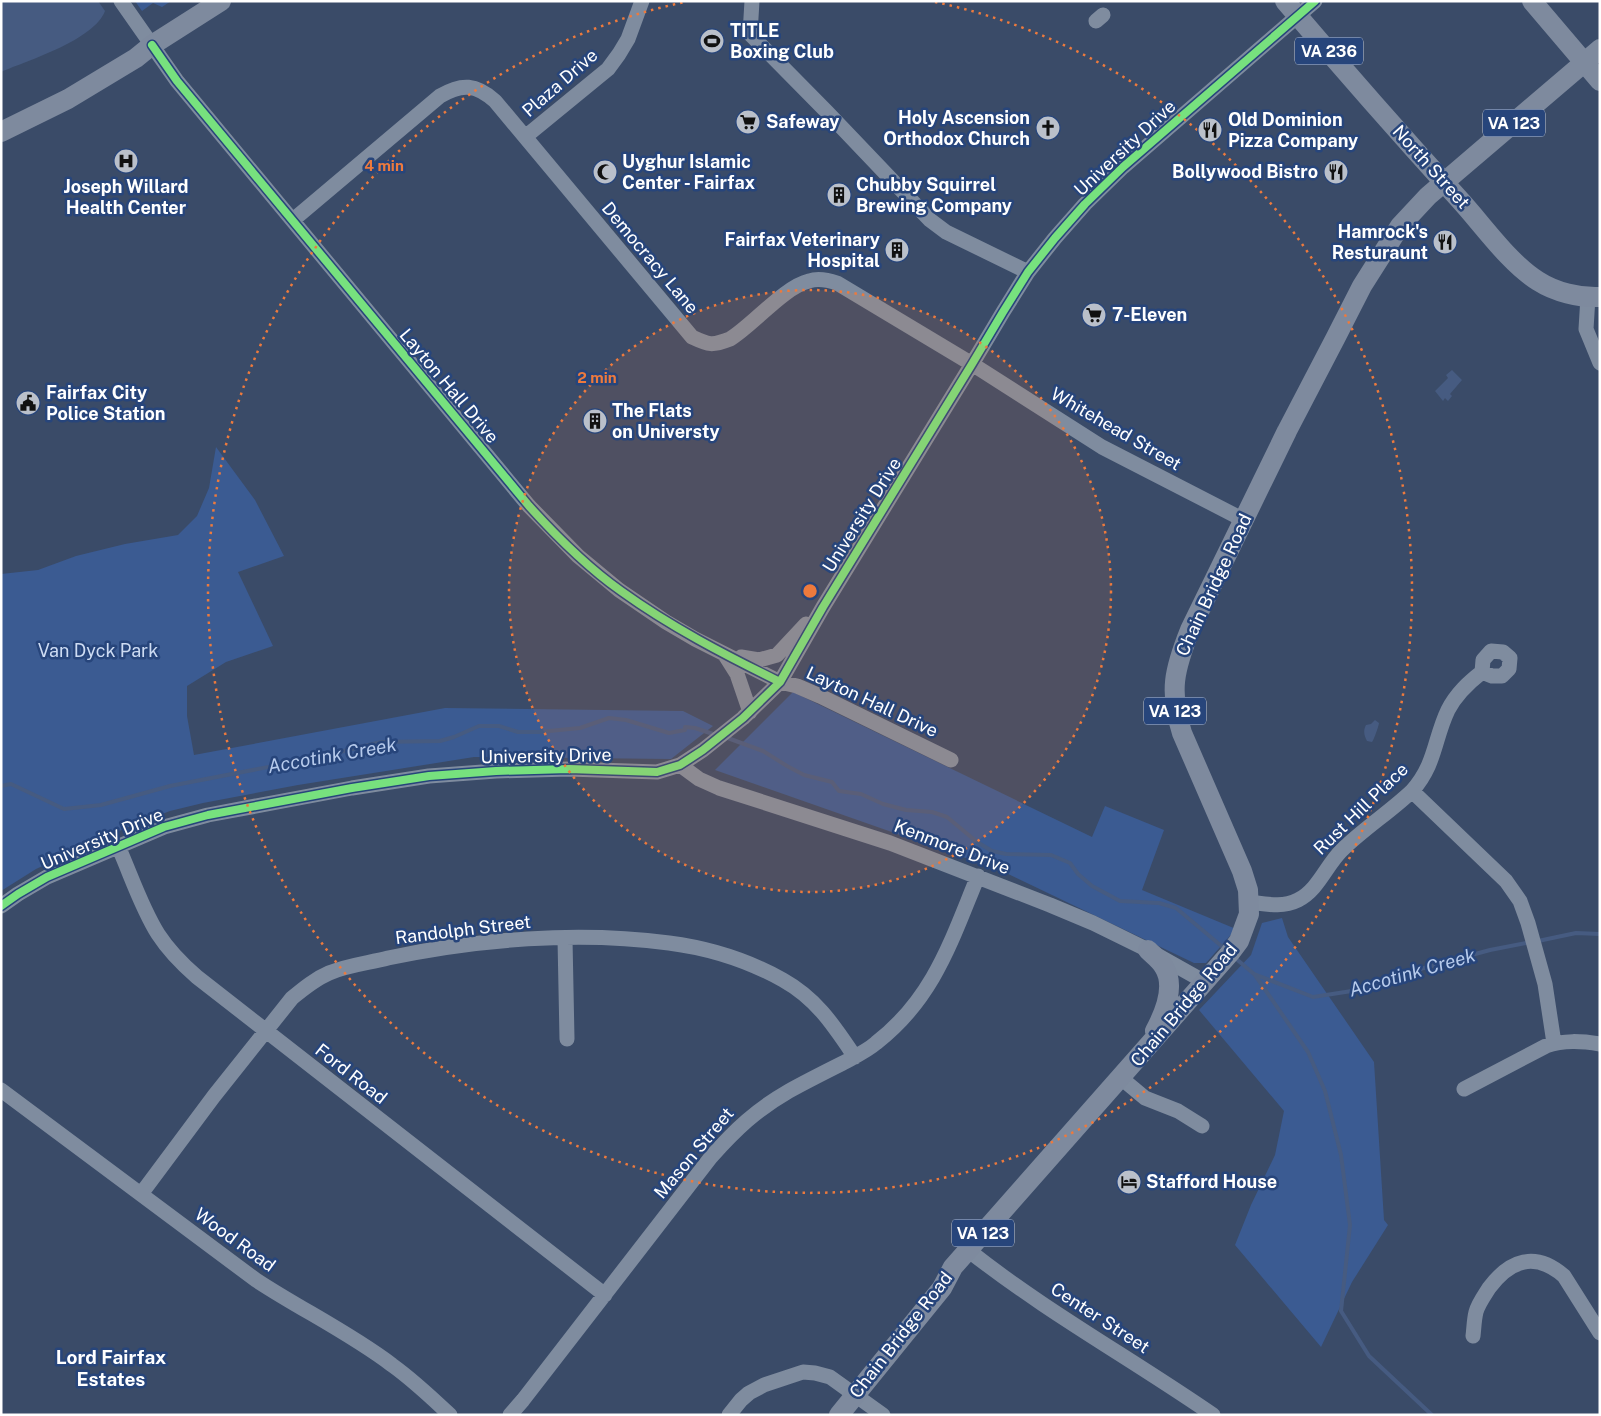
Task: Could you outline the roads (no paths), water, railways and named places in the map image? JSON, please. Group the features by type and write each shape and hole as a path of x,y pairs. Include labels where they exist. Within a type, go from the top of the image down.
{"main road":[{"path":"1,132 68,100 136,58 152,45 221,1"},
{"path":"1532,1 1600,81"},
{"name":"North Street","path":"1292,9 1444,183 1526,273 1539,282 1565,292 1594,297"},
{"name":"Chain Bridge Road","path":"839,1415 942,1288 953,1268 968,1250 1211,976 1238,941 1249,914 1248,890 1182,733 1176,713 1174,699 1175,677 1181,652 1308,390 1362,286 1381,254 1405,220 1428,196 1600,49"},
{"path":"1142,1054 1159,1024 1169,983 1166,969 1148,950"}],"street":[{"name":"Plaza Drive","path":"526,137 608,68 628,39 642,1"},
{"path":"752,1 750,34 930,220 946,232 1028,272"},
{"name":"University Drive","path":"1,906 47,877 164,827 208,815 352,788 429,776 569,768 657,772 680,765 703,750 746,715 780,682 823,608 1028,272 1055,238 1085,204 1123,167 1292,9 1315,1"},
{"name":"Layton Hall Drive","path":"125,7 177,81 529,506 578,556 619,590 666,622 780,682 797,686 820,696 952,760"},
{"name":"Democracy Lane","path":"293,220 440,96 450,90 470,87 487,94 495,100 692,337 707,344 730,340 803,283 811,280 825,280 837,282 972,364"},
{"path":"1594,297 1586,329 1600,363"},
{"name":"Whitehead Street","path":"972,364 1102,446 1244,520"},
{"path":"725,653 759,660 777,655 823,608"},
{"path":"725,653 737,674 746,715"},
{"name":"Rust Hill Place","path":"1249,902 1278,906 1303,897 1313,888 1329,864 1342,850 1412,791 1420,782 1429,766 1449,709 1466,685 1482,672"},
{"name":"Kenmore Drive","path":"680,765 699,779 719,788 890,843 978,876 1093,923 1148,950 1211,976"},
{"path":"1412,791 1506,881 1520,901 1545,984 1554,1043"},
{"name":"Ford Road","path":"118,846 149,918 168,948 181,964 605,1295"},
{"name":"Mason Street","path":"510,1415 711,1157 736,1130 752,1115 787,1092 875,1044 896,1027 912,1010 944,960 978,876"},
{"name":"Randolph Street","path":"141,1194 214,1096 282,1008 292,998 317,979 340,969 404,955 460,945 531,938 594,938 671,943 709,951 752,966 783,980 810,999 828,1018 855,1056"},
{"path":"566,939 567,1039"},
{"path":"1464,1089 1529,1054 1554,1043 1583,1041 1600,1044"},
{"path":"1121,1078 1145,1098 1178,1110 1202,1126"},
{"name":"Wood Road","path":"1,1090 256,1280 392,1364 425,1391 450,1415"},
{"name":"Center Street","path":"968,1250 1015,1285 1166,1382 1213,1415"},
{"path":"1473,1336 1476,1312 1483,1296 1495,1280 1506,1270 1518,1263 1535,1261 1544,1263 1564,1276 1600,1332"},
{"path":"729,1415 749,1393 764,1385 803,1372 830,1377 884,1415"}],"waterway":[{"name":"Accotink Creek","path":"1,786 11,784 64,809 101,805 170,786 315,758 381,742 440,741 479,726 499,726 518,732 539,732 580,728 609,718 626,720 669,733 685,730 685,727 695,728 716,735"},
{"name":"Accotink Creek","path":"725,737 763,751 804,775 832,782 839,791 861,794 883,804 906,810 932,812 947,817 977,842 992,851 1006,854 1051,855 1070,863 1078,874 1092,886 1120,901 1159,903 1176,908 1225,949"},
{"name":"Accotink Creek","path":"1538,941 1576,933 1600,934"},
{"name":"Accotink Creek","path":"1234,957 1254,974 1313,997 1371,988 1424,968 1490,950 1531,942"},
{"path":"1255,975 1308,1052 1325,1091 1341,1155 1350,1225 1341,1311 1369,1356 1432,1415"}],"place":[{"name":"TITLE Boxing Club","path":"712,41"},
{"name":"Safeway","path":"748,122"},
{"name":"Holy Ascension Orthodox Church","path":"1048,128"},
{"name":"Old Dominion Pizza Company","path":"1210,130"},
{"name":"Joseph Willard Health Center","path":"126,161"},
{"name":"Uyghur Islamic Center - Fairfax","path":"605,172"},
{"name":"Bollywood Bistro","path":"1336,172"},
{"name":"Chubby Squirrel Brewing Company","path":"839,195"},
{"name":"Hamrock's Resturaunt","path":"1445,242"},
{"name":"Fairfax Veterinary Hospital","path":"897,250"},
{"name":"7-Eleven","path":"1094,315"},
{"name":"Fairfax City Police Station","path":"28,403"},
{"name":"The Flats on Universty","path":"595,421"},
{"name":"Stafford House","path":"1129,1182"}],"district":[{"name":"Lord Fairfax Estates","path":"111,1368"}],"park label":[{"name":"Van Dyck Park","path":"98,651"}]}
